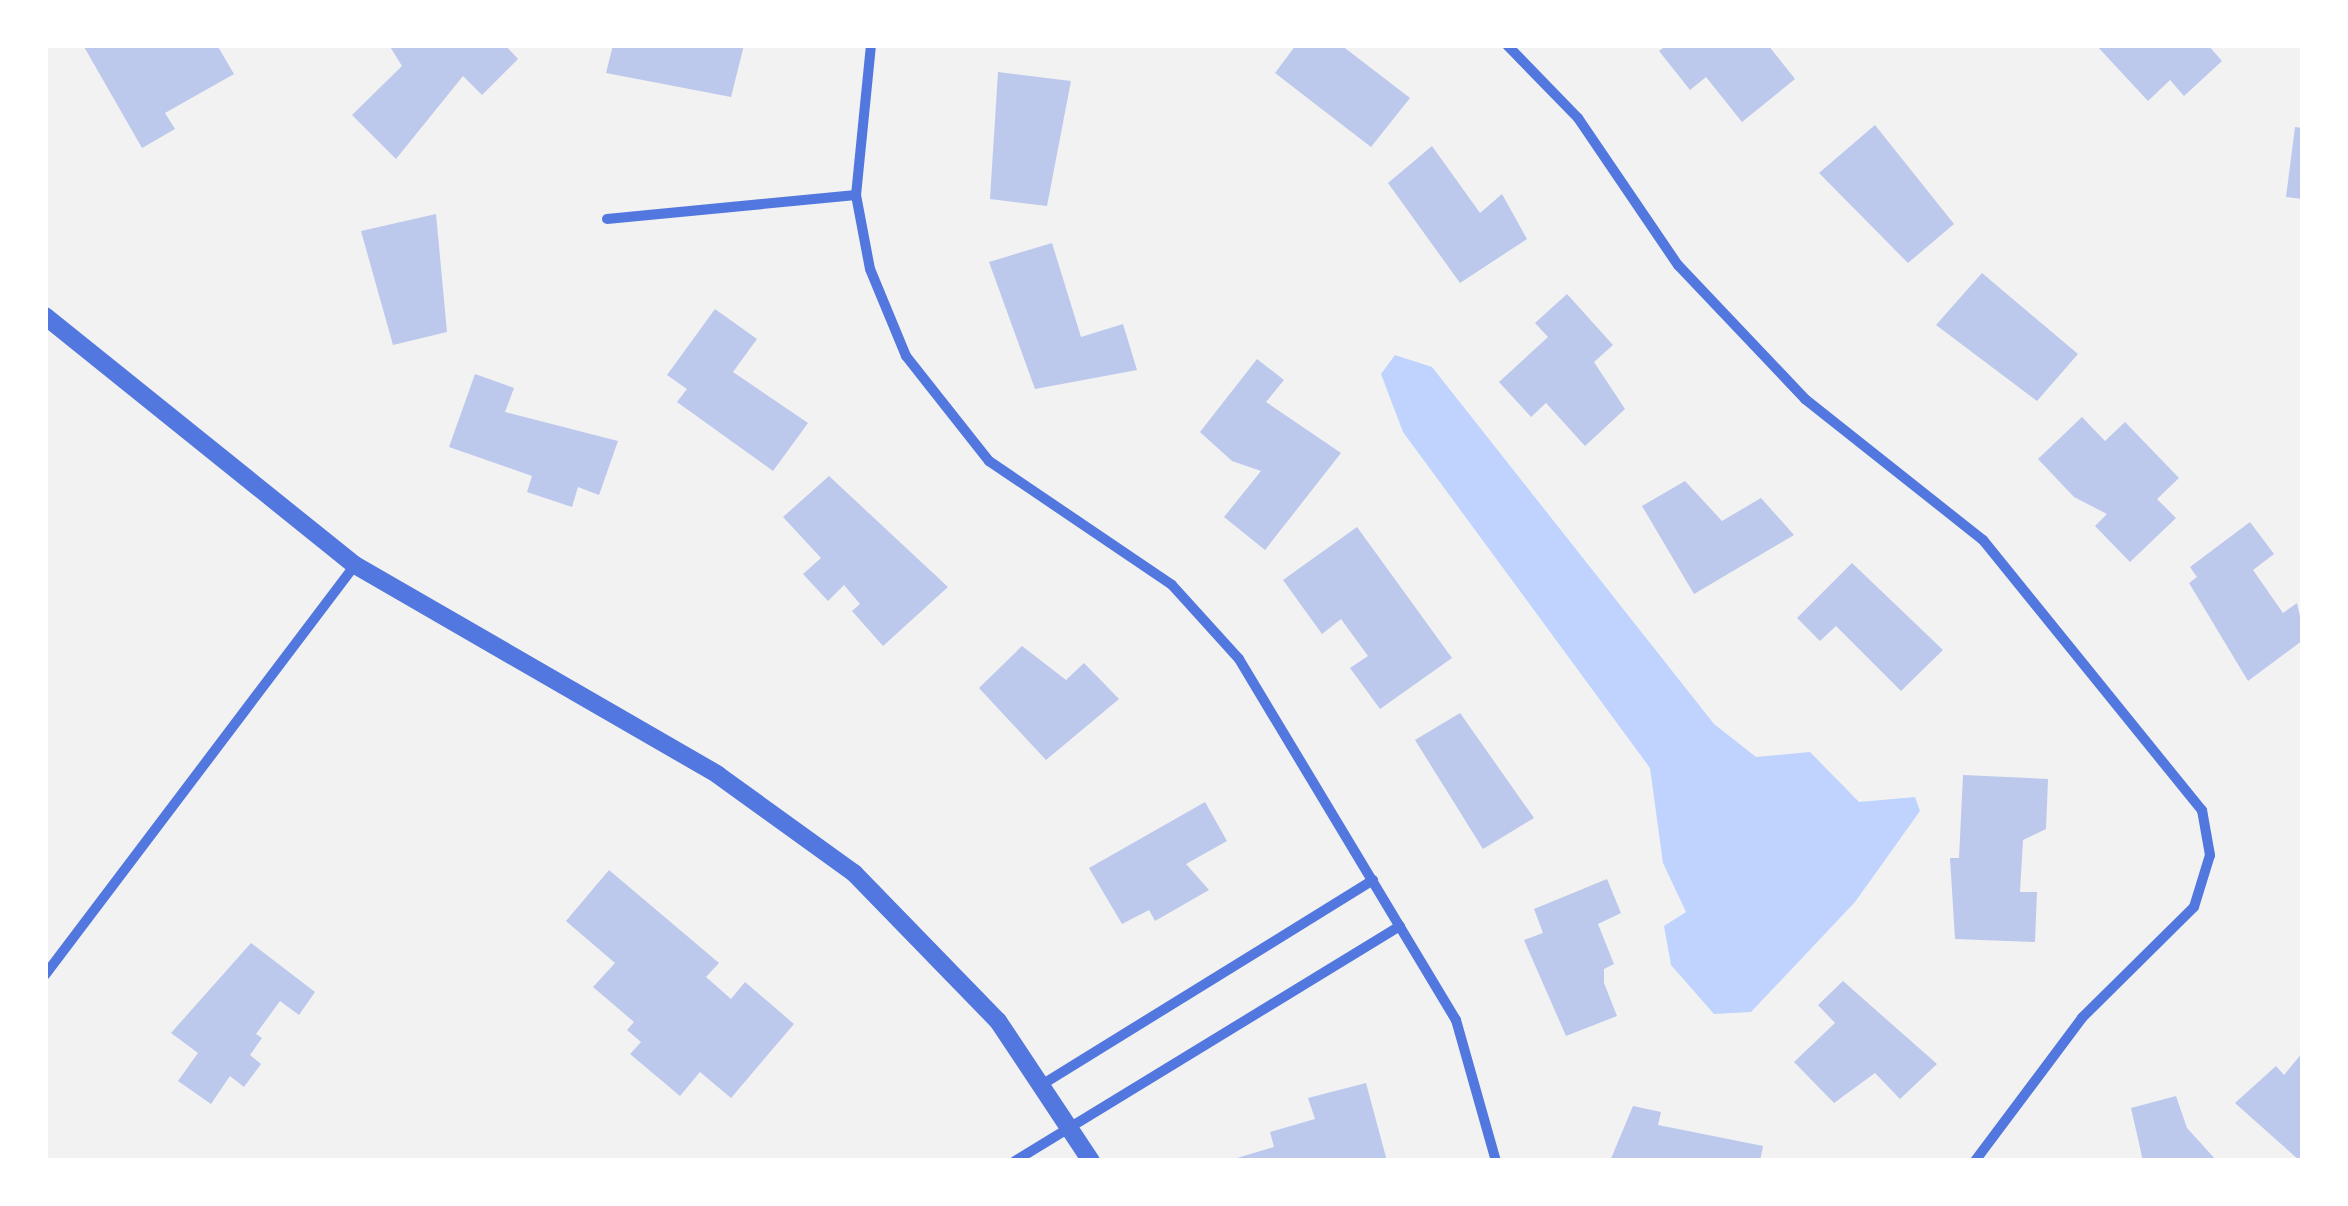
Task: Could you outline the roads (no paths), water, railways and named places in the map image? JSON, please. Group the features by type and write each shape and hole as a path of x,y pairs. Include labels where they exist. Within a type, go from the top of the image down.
{"street":[{"path":"871,45 856,195 882,304 938,404 1003,472 1146,564 1207,618 1374,880 1462,1032 1496,1161"},
{"path":"1507,45 1578,118 1670,256 1785,380 1995,554 2193,793 2210,855 2194,907 2082,1018 1975,1161"},
{"path":"606,219 856,195"},
{"path":"45,316 355,565 798,829 923,936 1043,1084 1090,1161"},
{"path":"45,975 355,565"},
{"path":"1043,1084 1374,880"},
{"path":"1015,1161 1400,926"}],"water":[{"path":"1395,355 1432,367 1714,724 1756,757 1810,752 1859,802 1915,797 1920,811 1855,902 1751,1012 1714,1014 1671,965 1664,926 1686,912 1663,863 1650,768 1403,432 1381,374"}]}
